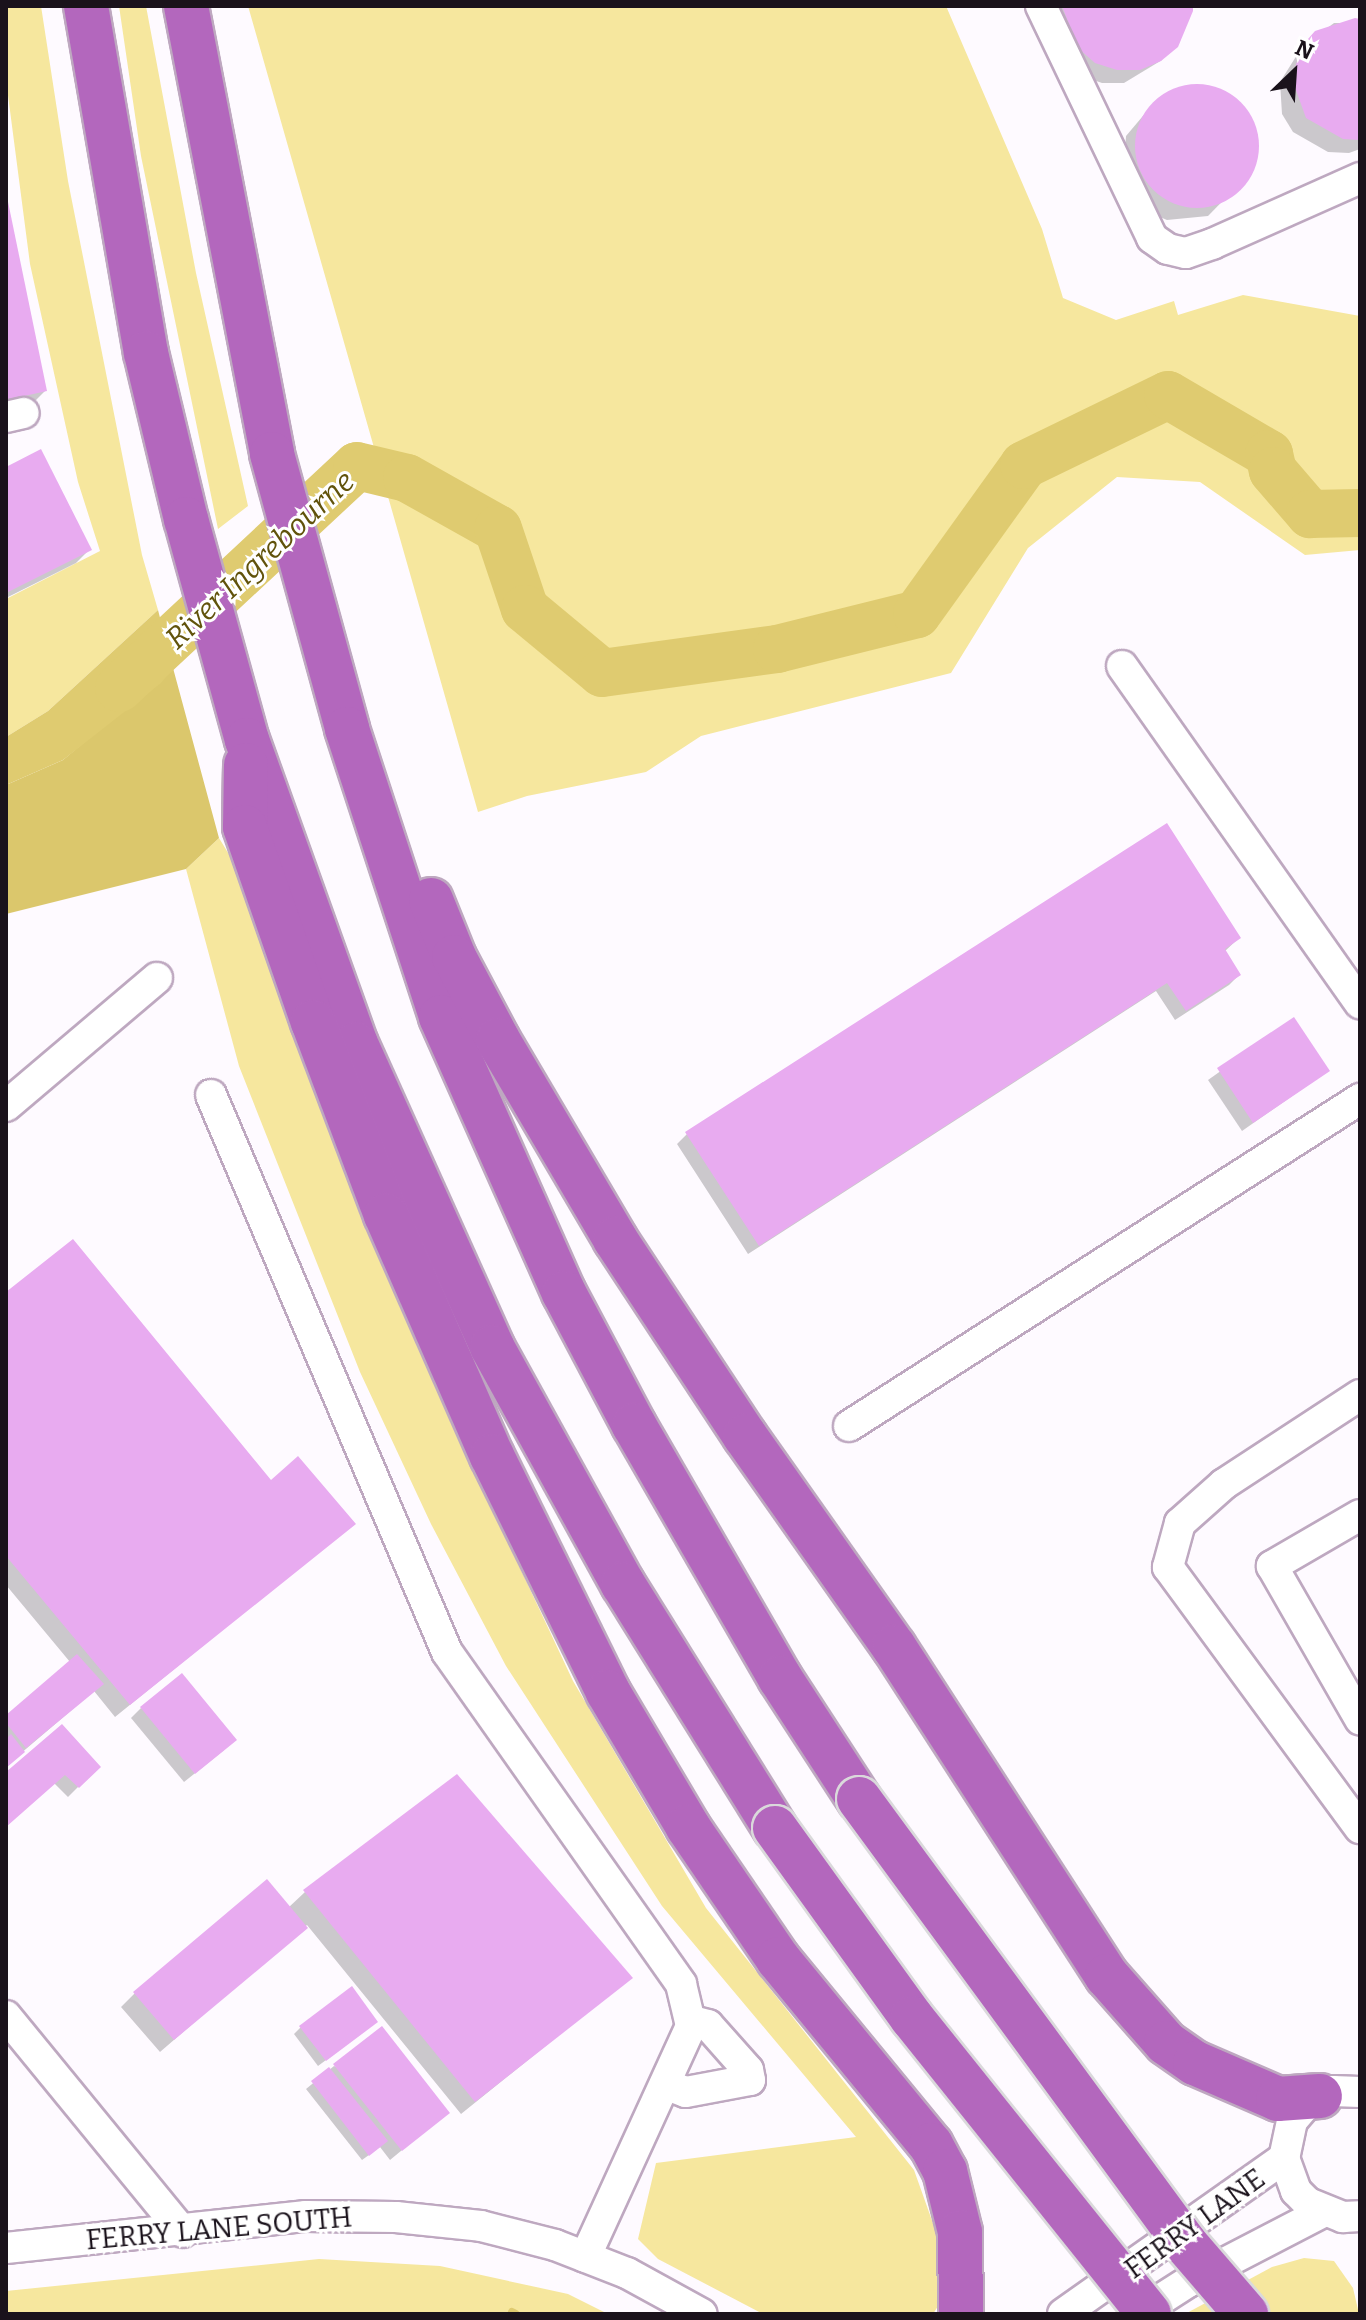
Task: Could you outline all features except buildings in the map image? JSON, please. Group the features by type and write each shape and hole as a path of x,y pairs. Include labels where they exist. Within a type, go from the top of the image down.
{"highway":[{"path":"86,6 146,353 186,519 242,722 356,1044 492,1347 623,1584 775,1828 912,2018 1149,2314"},
{"path":"186,6 272,454 347,729 441,1017 564,1293 707,1555 859,1799 1185,2243 1246,2314"},
{"path":"242,722 245,827 386,1215 492,1456 608,1692 688,1827 778,1959 931,2145 945,2171 960,2232 961,2314"},
{"path":"347,729 391,794 454,957 615,1239 745,1436 894,1647 1107,1976 1166,2043 1195,2063 1255,2093 1278,2099 1347,2089"}],"street":[{"path":"1041,6 1152,238 1168,249 1186,253 1212,244 1360,178"},
{"path":"1122,666 1356,997"},
{"path":"6,1106 157,978"},
{"path":"211,1095 447,1652 678,1979 692,2021 585,2257"},
{"path":"849,1426 1360,1099"},
{"path":"1360,1395 1224,1484 1180,1523 1168,1567 1360,1828"},
{"path":"1360,1515 1272,1566 1360,1719"},
{"path":"6,2016 183,2232"},
{"path":"665,2084 686,2092 750,2080 748,2070 708,2025 692,2021"},
{"path":"1347,2089 1292,2121 1284,2158 1296,2191 1323,2212 1360,2216"},
{"name":"FERRY LANE","path":"1063,2314 1284,2158"},
{"name":"FERRY LANE","path":"1138,2314 1188,2282 1323,2212"},
{"name":"FERRY LANE SOUTH","path":"6,2248 183,2232 306,2216 396,2217 481,2226 585,2257 702,2314"}],"shaded area":[{"path":"6,6 41,6 68,181 142,555 158,610 48,711 6,737 6,599 100,551 78,482 30,264 6,80"},
{"path":"119,6 146,6 196,273 248,506 218,529 141,156"},
{"path":"248,6 946,6 1042,229 1063,298 1116,320 1174,301 1178,315 1243,295 1360,316 1360,550 1305,555 1200,482 1117,477 1028,548 951,673 701,736 646,772 527,796 478,812"},
{"path":"158,610 173,668 161,683 63,760 6,785 6,737 48,711"},
{"path":"173,668 219,838 186,869 6,914 6,785 63,760"},
{"path":"219,838 244,879 311,1080 446,1410 573,1681 706,1908 914,2170 945,2257 940,2303 933,2314 763,2314 658,2259 638,2239 656,2163 856,2137 662,1906 506,1666 431,1524 360,1372 239,1066 186,869"},
{"path":"1304,2258 1334,2261 1353,2288 1359,2314 1185,2314 1272,2267"},
{"path":"319,2259 440,2266 568,2294 608,2314 6,2314 6,2291"}],"waterway":[{"name":"River Ingrebourne","path":"119,688 357,466 407,478 498,529 525,609 602,673 777,649 917,614 1024,465 1168,395 1269,454 1273,471 1310,514 1360,513"},
{"path":"512,2312 516,2314"}]}
